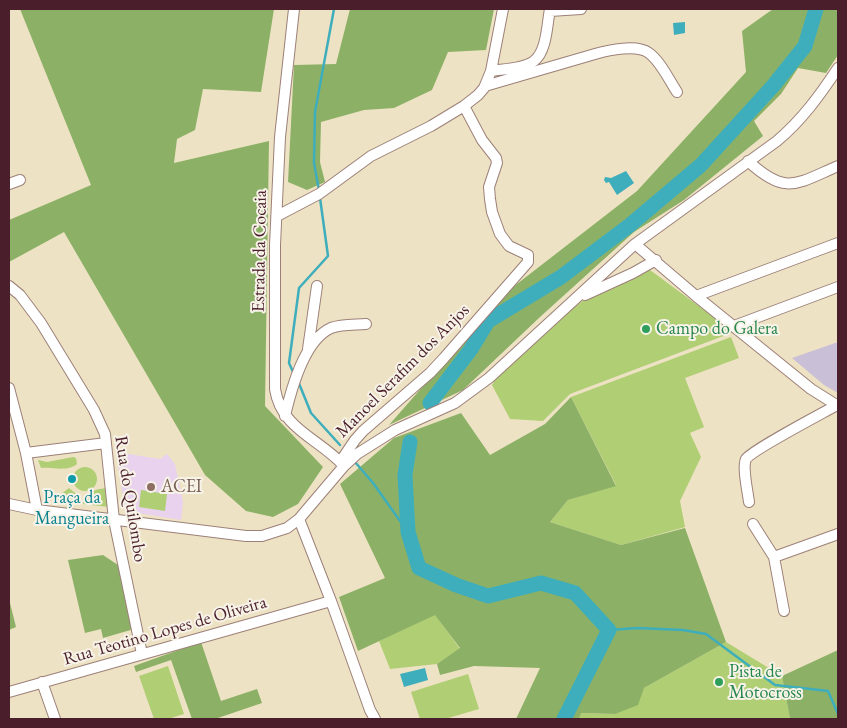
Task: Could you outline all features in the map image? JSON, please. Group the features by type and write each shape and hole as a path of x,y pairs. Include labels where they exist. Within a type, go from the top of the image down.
{"street":[{"name":"Estrada da Cocaia","path":"294,9 280,138 275,245 275,389 279,407 285,416 342,464"},
{"path":"277,216 319,194 371,156 431,126 478,96 485,86 491,71 503,9"},
{"path":"491,71 525,65 540,55 550,10 581,9"},
{"path":"485,86 611,50 639,49 650,54 677,92"},
{"path":"9,504 37,510 246,536 262,536 287,528 299,519 342,464 395,430 455,403 469,394 489,378 635,244 793,128 807,112 838,68"},
{"name":"Manoel Serafim dos Anjos","path":"342,464 352,444 363,431 423,379 444,358 528,262 528,255 509,246 500,234 492,212 489,187 497,163 496,158 482,140 464,106"},
{"path":"748,161 771,180 782,184 803,181 838,166"},
{"path":"9,184 20,180"},
{"path":"696,296 838,243"},
{"path":"635,244 811,389 838,405 750,455 745,464 749,502"},
{"path":"577,298 633,273 656,260"},
{"name":"Rua do Quilombo","path":"9,286 20,296 41,323 94,410 105,434 114,520 142,654"},
{"path":"308,353 317,286"},
{"path":"734,326 838,287"},
{"path":"285,416 296,376 308,353 323,333 331,328 340,326 366,324"},
{"path":"9,388 26,453 37,510"},
{"path":"26,453 106,443"},
{"path":"299,519 375,719"},
{"path":"753,524 774,557 784,611"},
{"path":"774,557 838,534"},
{"name":"Rua Teotino Lopes de Oliveira","path":"9,692 331,601"},
{"path":"42,682 55,719"}],"shaded area":[{"path":"838,342 838,393 824,385 792,358"},
{"name":"ACEI","path":"116,452 160,459 167,454 175,464 183,502 181,520 125,511"}],"green space":[{"path":"20,9 274,9 261,92 203,89 195,130 177,139 174,163 269,141 265,406 323,467 298,504 273,517 246,511 205,475 64,232 9,262 9,220 91,185"},
{"path":"350,9 494,9 486,50 448,52 432,90 394,108 364,110 321,122 320,162 325,182 307,190 288,182 294,65 336,64"},
{"path":"773,9 838,9 838,55 826,73 798,68 781,94 754,121 763,136 684,200 634,232 463,390 389,425 504,294 637,191 746,72 742,31"},
{"path":"650,270 734,332 570,394 543,421 510,419 492,385 497,377 570,310 599,289"},
{"path":"731,337 739,358 685,378 704,427 690,433 701,457 680,501 685,527 621,545 550,522 568,500 616,485 571,397"},
{"path":"571,397 616,486 568,500 550,522 621,545 685,528 726,642 644,688 638,705 615,714 581,713 579,719 516,719 540,668 474,666 440,675 437,664 460,648 435,615 358,651 339,597 385,578 340,484 394,438 461,413 490,455 545,424"},
{"path":"76,458 77,464 65,469 41,468 38,460 47,462"},
{"path":"85,467 90,468 96,474 96,484 90,490 85,491 80,490 74,484 73,479 74,474 80,468"},
{"path":"69,488 80,497 80,500 77,502 70,499 63,503 55,502 61,494"},
{"path":"106,488 109,507 83,504 88,494"},
{"path":"141,490 167,494 165,511 139,507"},
{"path":"103,555 121,567 134,629 103,638 101,629 85,633 68,560"},
{"path":"9,599 16,627 9,630"},
{"path":"435,614 460,649 437,664 390,669 379,641"},
{"path":"201,642 221,701 257,689 262,703 215,719 192,719 171,660 136,672 134,666"},
{"name":"Pista de Motocross","path":"726,642 782,676 790,719 579,719 580,713 615,714 644,688"},
{"path":"838,650 838,719 790,719 782,676"},
{"path":"168,666 184,714 168,719 154,719 139,676"},
{"path":"468,674 479,709 445,719 420,719 411,692"}],"water":[{"path":"685,22 685,33 674,35 673,23"},
{"path":"626,171 634,183 617,195 609,182 606,183 604,180 605,177 611,178"},
{"path":"425,668 428,680 404,687 400,674"}],"waterway":[{"path":"319,190 314,163 315,112 334,9"},
{"path":"430,403 471,349 488,321 561,277 630,225 701,165 773,86 805,46 816,9"},
{"path":"294,374 289,363 299,288 328,256 320,198"},
{"path":"298,381 311,413 340,445"},
{"path":"410,442 405,475 408,532 419,568 456,585 488,596 541,583 575,593 609,630 564,719"},
{"path":"355,462 373,483 408,532"},
{"path":"609,630 638,628 683,630 706,634 775,685 828,691 838,714"}],"place":[{"name":"Campo do Galera","path":"646,329"},
{"name":"Praça da Mangueira","path":"72,479"},
{"name":"ACEI","path":"151,487"},
{"name":"Pista de Motocross","path":"719,682"}]}
